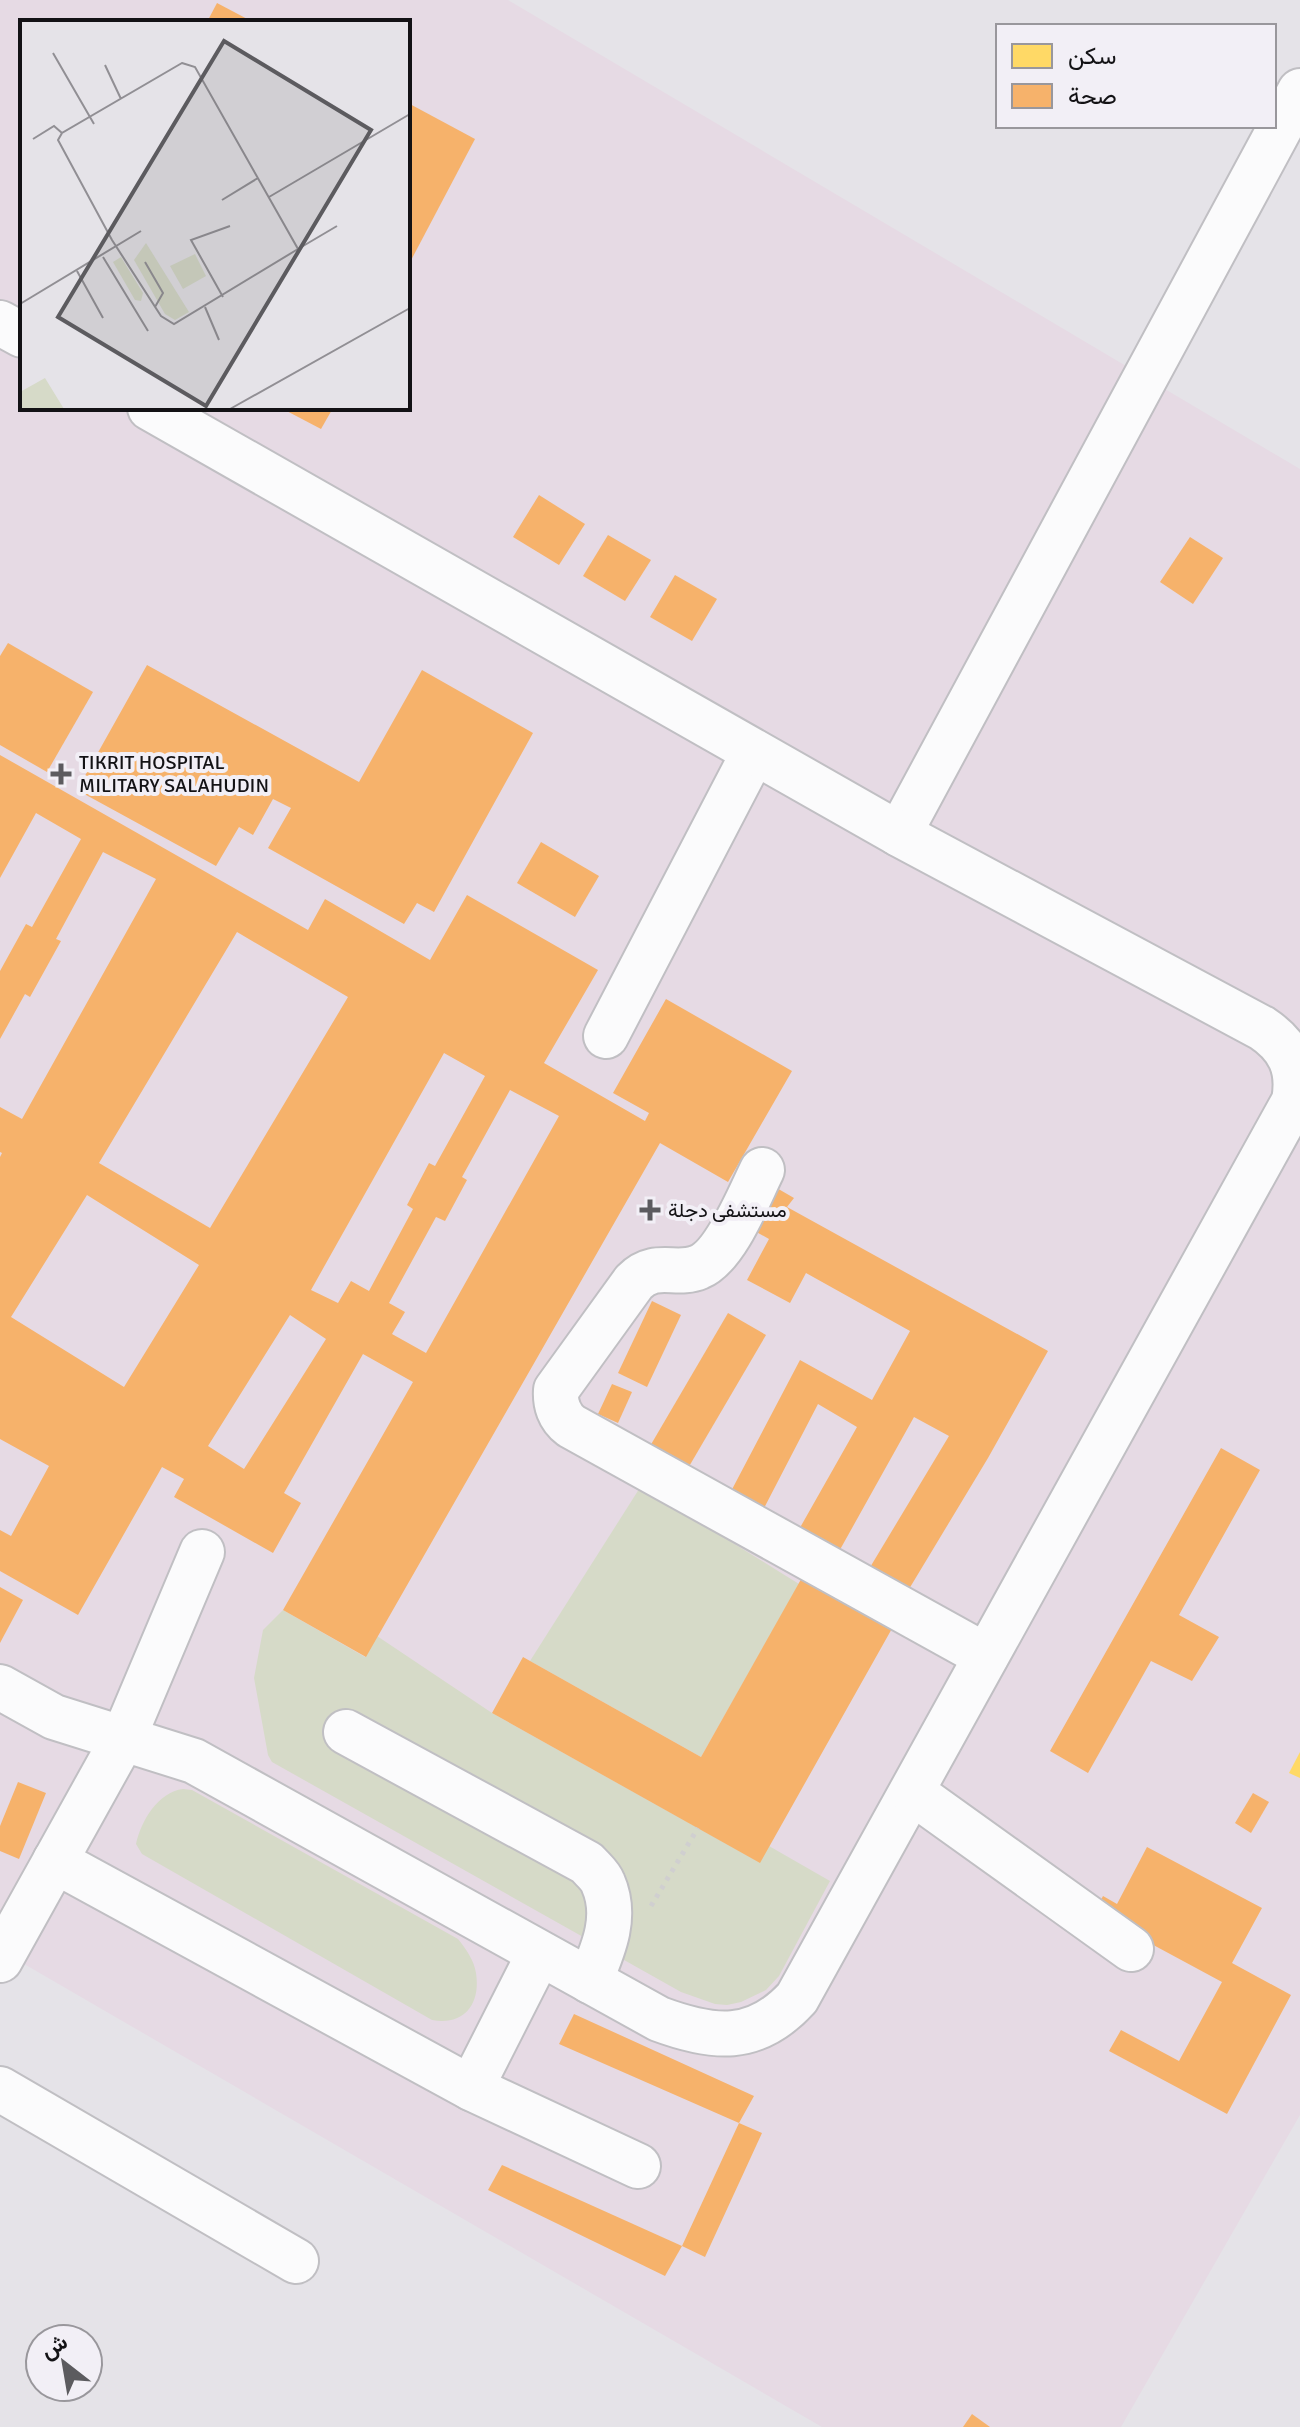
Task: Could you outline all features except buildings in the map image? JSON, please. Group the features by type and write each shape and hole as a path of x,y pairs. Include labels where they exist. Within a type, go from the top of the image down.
{"street":[{"path":"899,834 1300,91"},
{"path":"0,323 20,334"},
{"path":"0,1687 54,1717 194,1761 659,2019 684,2029 723,2035 750,2031 775,2019 797,1998 1294,1101 1297,1077 1294,1041 1282,1042 1262,1028 899,834 154,410"},
{"path":"606,1036 754,752"},
{"path":"762,1170 723,1245 711,1259 693,1269 651,1271 634,1282 556,1390 561,1416 571,1426 986,1656"},
{"path":"0,1960 123,1739 202,1552"},
{"path":"346,1732 587,1863 603,1881 609,1910 608,1931 590,1981"},
{"path":"912,1792 1131,1949"},
{"path":"55,1861 471,2088 638,2166"},
{"path":"471,2088 539,1954"},
{"path":"0,2089 296,2261"}],"shaded area":[{"name":"مستشفى دجلة","path":"0,0 508,0 1300,469 1300,2115 1121,2427 822,2427 0,1950"}],"green space":[{"path":"641,1486 799,1584 701,1757 530,1661"},
{"path":"283,1610 365,1657 377,1636 492,1713 759,1862 769,1846 830,1881 779,1976 766,1990 727,2005 681,1992 272,1762 268,1755 254,1678 263,1630"},
{"path":"183,1789 192,1790 458,1939 472,1959 476,1973 476,1995 468,2011 453,2020 432,2020 142,1854 136,1844 146,1817 158,1802"}],"place":[{"name":"TIKRIT HOSPITAL MILITARY SALAHUDIN","path":"61,774"},
{"name":"مستشفى دجلة","path":"650,1210"}]}
